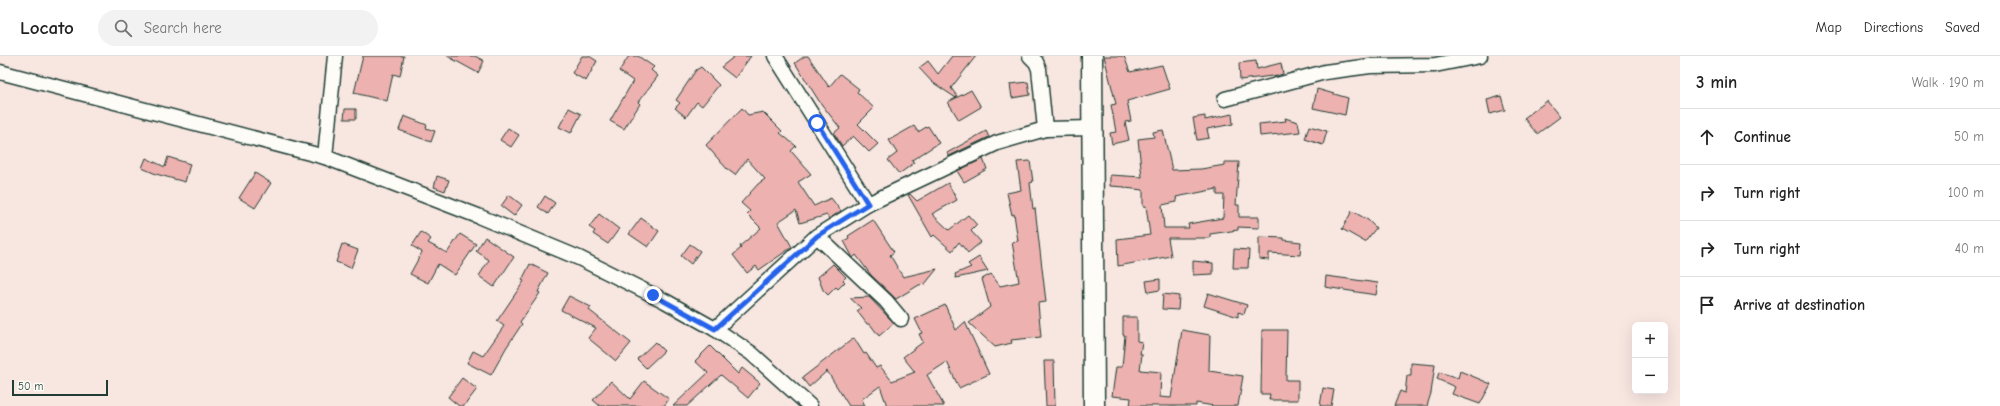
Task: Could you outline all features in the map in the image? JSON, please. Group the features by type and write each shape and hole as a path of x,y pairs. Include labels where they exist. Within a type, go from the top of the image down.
{"main road":[{"path":"1092,56 1094,406"}],"street":[{"path":"325,157 335,56"},
{"path":"775,56 868,204"},
{"path":"1030,56 1036,62 1039,69 1045,129"},
{"path":"1225,99 1370,61 1435,65 1458,58 1480,56"},
{"path":"0,72 325,157 478,216 579,258 665,301 715,329 751,353 810,406"},
{"path":"715,329 817,236 868,204 997,143 1045,129 1093,128"},
{"path":"817,236 886,301 901,319"}],"building":[{"path":"363,56 404,56 400,76 393,74 387,101 354,93"},
{"path":"447,56 475,56 484,61 478,73"},
{"path":"582,56 589,56 597,61 586,81 572,73"},
{"path":"629,56 638,56 654,67 651,70 658,76 638,102 640,104 624,129 610,121 633,81 619,71"},
{"path":"735,56 751,56 735,78 721,67"},
{"path":"805,56 808,56 829,87 840,74 859,89 857,92 874,108 858,124 878,144 869,152 853,136 842,146 834,133 840,128 819,101 795,63"},
{"path":"952,56 976,56 951,88 957,96 956,98 932,82 919,68 928,61 938,74"},
{"path":"1104,56 1124,56 1130,72 1162,65 1170,89 1127,101 1131,121 1125,122 1129,140 1112,144 1110,133 1116,132 1111,105 1116,104"},
{"path":"1256,61 1257,69 1281,63 1283,74 1273,77 1240,80 1239,63"},
{"path":"701,67 719,85 702,106 697,102 686,117 675,108 680,103 676,100 696,70"},
{"path":"1028,82 1030,95 1012,98 1010,84"},
{"path":"1317,89 1348,98 1345,115 1313,108"},
{"path":"971,90 981,107 959,120 948,102"},
{"path":"1501,96 1505,110 1490,114 1487,100"},
{"path":"1547,101 1560,117 1537,134 1524,118"},
{"path":"569,108 581,114 571,133 559,127"},
{"path":"742,108 748,115 763,112 782,131 780,133 796,146 791,151 811,174 798,182 814,206 831,198 841,211 829,219 827,215 800,223 796,210 778,222 792,247 759,270 756,266 747,273 733,255 741,248 740,246 761,228 747,214 750,211 741,203 758,184 765,179 747,159 735,175 727,169 706,145"},
{"path":"345,109 356,109 356,119 344,119"},
{"path":"1232,114 1233,124 1207,129 1209,138 1197,140 1193,118 1205,116 1205,120"},
{"path":"404,116 427,125 426,128 435,131 431,142 399,130"},
{"path":"1285,118 1298,122 1300,132 1260,136 1259,124 1286,121"},
{"path":"914,126 918,132 928,126 939,143 912,160 914,163 899,174 888,160 897,153 889,140"},
{"path":"1309,126 1327,131 1323,145 1305,139"},
{"path":"508,128 519,135 511,147 500,140"},
{"path":"1163,130 1172,170 1201,169 1225,165 1225,162 1239,162 1236,205 1239,205 1239,217 1259,217 1259,228 1238,227 1238,230 1210,234 1210,238 1168,238 1171,256 1118,266 1117,239 1150,235 1146,206 1143,206 1143,190 1110,186 1110,175 1142,177 1138,139 1154,137 1153,132","holes":["1217,189 1217,195 1224,195 1223,218 1188,224 1189,228 1164,228 1162,205 1177,202 1176,197"]},
{"path":"986,131 989,137 949,156 947,153"},
{"path":"168,157 190,164 185,182 156,174 142,168 146,158 165,167"},
{"path":"983,159 987,169 964,182 957,171"},
{"path":"1030,161 1033,182 1030,183 1033,209 1035,208 1046,302 1038,303 1041,337 1011,340 1012,343 995,347 969,323 990,307 982,279 991,274 1000,286 1019,282 1012,242 1018,241 1014,214 1012,215 1007,193 1021,190 1017,162"},
{"path":"255,173 271,183 255,208 239,198"},
{"path":"437,176 449,180 445,191 434,187"},
{"path":"948,183 957,200 932,214 949,230 968,215 977,225 971,231 981,242 968,253 959,242 952,251 934,235 932,237 908,195 910,194 917,201"},
{"path":"509,195 522,205 514,216 501,206"},
{"path":"545,196 555,203 548,214 538,207"},
{"path":"1352,211 1368,220 1376,228 1365,242 1342,229"},
{"path":"599,214 619,229 608,244 593,234 595,231 589,227"},
{"path":"641,218 659,231 648,247 629,234"},
{"path":"873,220 894,252 890,255 903,277 937,269 925,284 919,285 896,299 871,275 856,255 853,258 844,241 849,238 848,236"},
{"path":"421,232 431,239 428,243 447,253 460,234 476,244 455,275 438,264 428,283 410,274 422,252 412,246"},
{"path":"485,237 514,257 494,287 479,276 489,260 476,251"},
{"path":"1259,237 1284,238 1284,240 1301,242 1300,255 1269,253 1269,260 1259,259"},
{"path":"342,244 358,250 351,268 336,262"},
{"path":"690,244 700,251 691,264 681,256"},
{"path":"1234,249 1249,250 1248,268 1233,268"},
{"path":"979,257 988,271 956,278 955,274 971,267 968,264"},
{"path":"1193,261 1213,263 1213,274 1193,275"},
{"path":"530,264 548,273 538,292 540,293 520,322 522,324 506,348 491,375 467,363 473,351 483,356 504,326 497,321 524,281 522,280"},
{"path":"833,264 846,277 843,280 845,282 838,289 836,287 828,295 823,290 818,277"},
{"path":"1326,276 1378,283 1376,295 1325,287"},
{"path":"1160,279 1160,290 1148,292 1146,281"},
{"path":"1208,293 1247,305 1244,314 1238,312 1238,317 1204,306"},
{"path":"1163,294 1179,296 1178,310 1162,309"},
{"path":"569,296 591,307 589,310 631,343 616,361 588,338 596,328 561,310"},
{"path":"869,297 894,323 879,336 857,311 861,308 850,298"},
{"path":"945,305 956,330 965,322 989,374 959,388 947,362 927,375 944,406 887,406 880,386 862,399 865,406 849,406 827,371 809,387 802,378 854,338 864,354 866,353 876,368 880,366 892,381 915,372 903,357 923,342 919,334 922,333 915,319"},
{"path":"1123,317 1137,317 1137,341 1142,342 1140,370 1161,372 1160,397 1171,398 1182,330 1210,335 1209,371 1243,376 1238,406 1214,406 1196,403 1196,406 1130,406 1131,398 1112,396 1116,367 1122,367 1125,335 1123,335"},
{"path":"1262,330 1287,330 1286,380 1298,380 1298,400 1269,400 1270,394 1261,394"},
{"path":"655,342 664,351 646,368 637,359"},
{"path":"710,346 738,374 742,368 760,383 748,398 721,375 687,406 673,406 708,373 695,361"},
{"path":"1044,361 1054,361 1055,406 1046,406"},
{"path":"1411,363 1435,365 1431,393 1427,406 1394,406 1400,391 1405,393 1407,376 1411,376"},
{"path":"1460,371 1491,384 1480,404 1452,394 1455,387 1437,379 1439,372 1458,378"},
{"path":"462,378 477,389 464,406 459,406 448,397"},
{"path":"611,381 630,399 644,381 669,399 664,406 600,406 593,400"},
{"path":"1323,388 1334,390 1331,406 1320,406"}],"route":[{"path":"653,295 715,329 817,236 868,204 817,123"}]}
